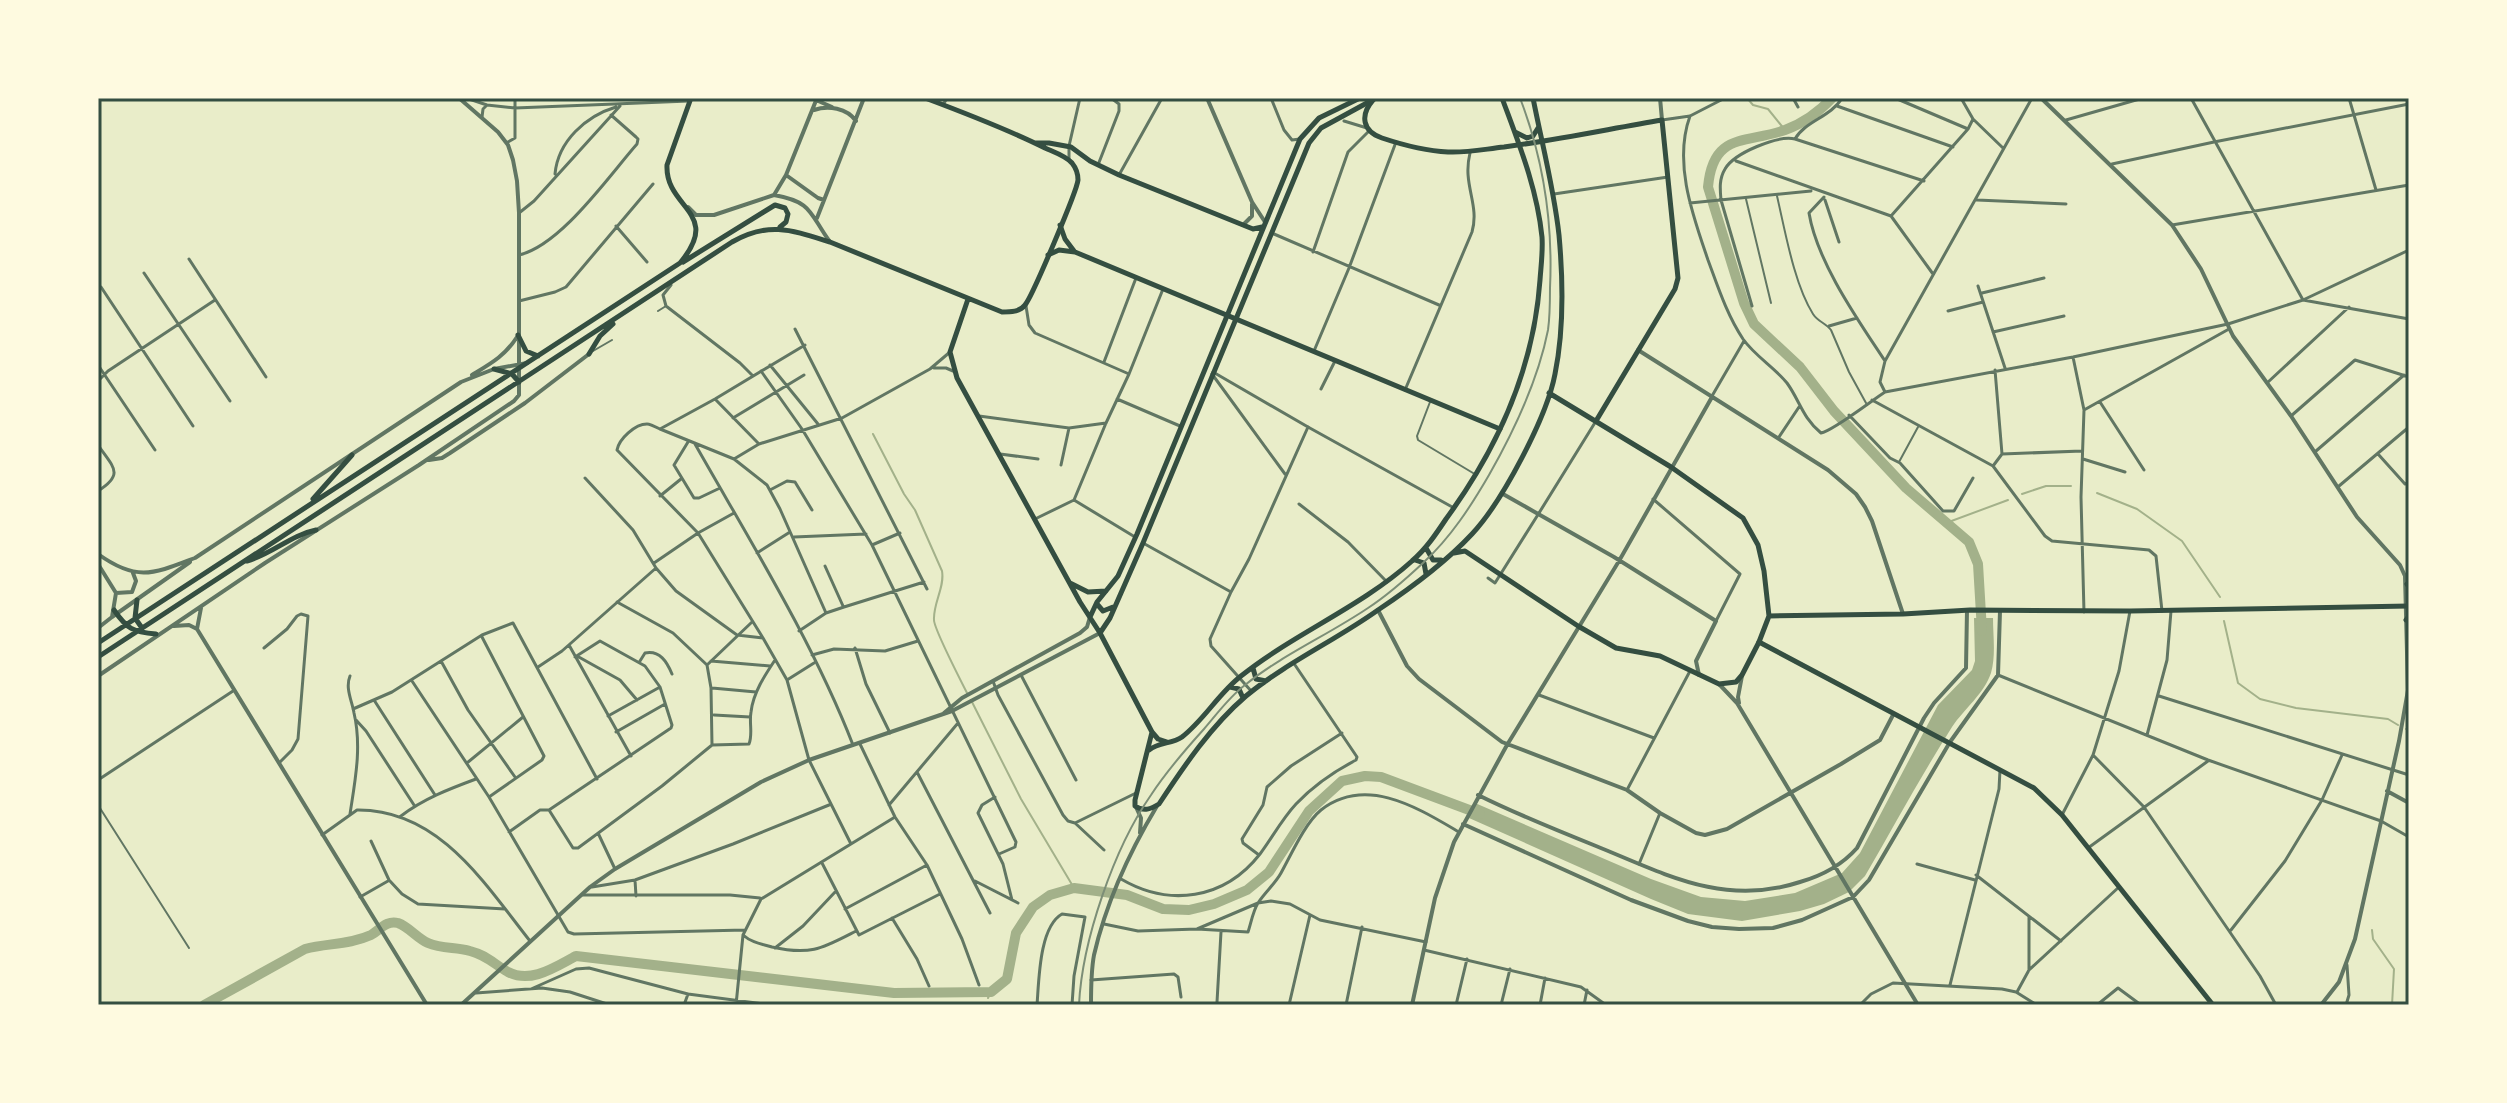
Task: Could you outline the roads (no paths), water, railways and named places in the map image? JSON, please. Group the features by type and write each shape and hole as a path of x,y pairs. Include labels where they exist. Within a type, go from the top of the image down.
{"main road":[{"path":"98,657 745,235 779,228 830,242 1006,312 1026,305 1078,182 1078,173 1069,160 925,98"},
{"path":"1090,617 1097,602 1118,576 1300,139 1319,118 1360,98"},
{"path":"1148,751 1158,744 1183,736 1239,678 1387,582 1413,560 1454,508 1501,429 1519,385 1531,342 1542,241 1536,198 1502,98"},
{"path":"1450,555 1474,533 1503,494 1528,444 1555,376 1561,284 1559,236 1554,194 1533,98"},
{"path":"1375,99 1364,116 1368,129 1396,142 1445,152 1471,152 1520,145 1662,120 1678,278 1675,289 1596,421"},
{"path":"1100,633 1117,604 1309,143 1321,128 1375,99"},
{"path":"680,263 695,242 696,226 671,186 667,165 690,100"},
{"path":"1514,131 1523,137 1532,137 1538,124"},
{"path":"1035,144 1069,146 1082,157 1119,175 1253,229 1264,225"},
{"path":"98,643 519,365 539,356 775,205 781,205 788,214 786,222 779,228"},
{"path":"1060,225 1065,239 1075,252"},
{"path":"1048,255 1059,250 1075,252 1501,429"},
{"path":"589,354 606,329 661,289"},
{"path":"968,299 950,352 954,371 1152,732 1158,739 1167,742"},
{"path":"518,335 528,352 539,356"},
{"path":"494,369 509,373 519,382"},
{"path":"1203,376 1212,375"},
{"path":"1152,732 1135,800 1147,810 1159,804 1194,751 1243,699 1378,610 1443,559 1459,551 1465,551 1616,648 1660,656 1719,684 1736,682 1759,642 1769,616 1758,545 1748,525 1735,510 1671,467 1549,392"},
{"path":"308,505 352,455"},
{"path":"242,562 316,530"},
{"path":"1426,547 1433,560 1443,559"},
{"path":"1413,560 1425,564 1426,575"},
{"path":"1070,583 1088,592 1107,591"},
{"path":"137,600 135,618 139,630"},
{"path":"1097,602 1103,611 1117,604"},
{"path":"1769,616 1970,610 2084,612 2408,606"},
{"path":"114,614 125,625 159,634"},
{"path":"1108,623 1108,649"},
{"path":"1759,642 2034,788 2062,815 2213,1005"},
{"path":"1253,668 1256,679 1266,681"},
{"path":"1230,687 1239,689 1243,699"}],"street":[{"path":"98,676 316,530 427,460 519,395 519,213 513,160 498,132 459,98"},
{"path":"466,98 487,105 515,108 620,106 690,100"},
{"path":"506,143 515,138 515,98"},
{"path":"628,98 630,105"},
{"path":"817,218 864,98"},
{"path":"943,105 947,98"},
{"path":"1069,160 1069,146 1080,98"},
{"path":"1098,165 1119,111 1119,103 1111,98"},
{"path":"1119,175 1162,98"},
{"path":"1207,98 1264,225"},
{"path":"1271,98 1286,135 1292,140 1300,139"},
{"path":"1340,98 1342,107"},
{"path":"1660,98 1662,120 1690,116 1725,98"},
{"path":"1793,98 1798,107"},
{"path":"1795,139 1803,129 1837,106 1842,98"},
{"path":"1895,98 1968,129"},
{"path":"1961,98 1973,119 2003,148"},
{"path":"1885,392 1880,382 1885,361 2032,98"},
{"path":"2041,98 2172,225 2198,263 2228,326 2266,384 2291,416 2357,517 2400,565 2408,585 2408,691 2392,770 2355,939 2339,982 2321,1005"},
{"path":"2066,120 2143,98"},
{"path":"2191,98 2303,300"},
{"path":"2349,98 2376,190"},
{"path":"774,195 786,175 817,99 851,115 856,121"},
{"path":"2112,164 2409,104"},
{"path":"482,117 487,105"},
{"path":"519,213 534,201 620,106"},
{"path":"555,176 557,159 577,130 603,111 620,106"},
{"path":"1837,106 1953,147"},
{"path":"812,111 833,108"},
{"path":"519,255 539,247 557,233 637,144 638,139 611,115"},
{"path":"1690,116 1684,145 1690,203 1717,286 1744,341 1785,381 1799,407 1821,433 1831,431 1885,392 2228,326 2303,300 2409,250"},
{"path":"1891,216 1953,147 1973,119"},
{"path":"1313,252 1348,152 1368,129 1344,121"},
{"path":"1752,306 1719,200 1722,176 1734,160 1760,146 1782,139 1795,139 1924,181"},
{"path":"1313,352 1349,268 1396,142"},
{"path":"1405,390 1474,226 1466,171 1471,152"},
{"path":"1734,160 1824,195 1891,216 1934,276"},
{"path":"786,175 824,200"},
{"path":"1554,194 1668,177"},
{"path":"518,301 566,287 653,184"},
{"path":"2172,225 2409,185"},
{"path":"1690,203 1815,190"},
{"path":"686,206 696,215 714,215 774,195 800,202 817,218 830,242"},
{"path":"1824,195 1839,242"},
{"path":"1824,195 1809,213 1811,223 1827,262 1857,318 1885,361"},
{"path":"1977,200 2066,204"},
{"path":"1243,225 1252,216 1252,202"},
{"path":"616,226 647,262"},
{"path":"1271,233 1439,305"},
{"path":"189,259 266,377"},
{"path":"144,273 230,401"},
{"path":"1104,362 1136,278"},
{"path":"1980,293 2044,278"},
{"path":"675,280 663,295 666,306 753,376"},
{"path":"1978,286 2005,368"},
{"path":"101,287 193,426"},
{"path":"1035,519 1074,500 1163,289"},
{"path":"98,381 103,373 215,300"},
{"path":"2303,300 2409,319"},
{"path":"1948,311 1983,302"},
{"path":"1026,305 1026,318 1035,333 1129,374"},
{"path":"2266,384 2349,307"},
{"path":"1993,332 2064,316"},
{"path":"1829,326 1857,318"},
{"path":"2084,410 2228,326"},
{"path":"795,329 927,589"},
{"path":"98,628 195,558 499,359 518,335"},
{"path":"1412,1005 1444,865 1464,821 1619,561 1744,341"},
{"path":"660,429 805,345"},
{"path":"1638,350 1779,437 1843,481 1865,507 1872,521 1903,614"},
{"path":"734,459 759,444 842,418 930,369 950,352"},
{"path":"427,460 442,458 450,453 525,403 589,354"},
{"path":"2073,357 2084,410 2084,612"},
{"path":"2291,416 2355,360 2406,376"},
{"path":"1321,389 1335,361"},
{"path":"98,365 155,450"},
{"path":"461,382 494,369 519,365"},
{"path":"770,365 818,424"},
{"path":"930,369 954,371"},
{"path":"1993,466 2002,454 1995,370"},
{"path":"761,371 802,429 872,545 1016,842 1015,847 999,854"},
{"path":"733,418 804,375"},
{"path":"1212,375 1454,508"},
{"path":"1212,375 1285,474"},
{"path":"2315,452 2406,376"},
{"path":"1229,395 1229,390 1238,387"},
{"path":"715,399 759,444"},
{"path":"1117,399 1181,426"},
{"path":"1872,400 1993,466 2045,536 2057,543 2082,543 2154,553 2162,611"},
{"path":"2100,402 2144,470"},
{"path":"1779,437 1799,407"},
{"path":"978,416 1069,428 1106,423"},
{"path":"1848,417 1890,458 1899,462 1943,511 1954,511 1973,478"},
{"path":"1488,578 1495,583 1502,575 1596,421"},
{"path":"826,613 791,535 760,478 734,459 643,424 623,438 617,450 698,533 787,680 809,760 851,844"},
{"path":"1252,692 1210,643 1308,427"},
{"path":"2337,487 2409,427"},
{"path":"1061,465 1069,428"},
{"path":"688,442 674,463 681,479 695,499 720,488"},
{"path":"695,444 799,631 888,805 927,865 962,939 979,985"},
{"path":"98,445 113,467 115,476 112,482 98,491"},
{"path":"2002,454 2082,451"},
{"path":"1000,454 1038,459"},
{"path":"2378,454 2405,484 2409,483"},
{"path":"2082,458 2125,472"},
{"path":"585,478 633,530 676,591 737,635 763,638"},
{"path":"660,496 681,479"},
{"path":"769,490 787,481 795,482 812,510"},
{"path":"1503,494 1716,621"},
{"path":"1652,499 1740,574 1696,661 1699,675"},
{"path":"1074,500 1135,537"},
{"path":"1299,504 1348,542 1387,582"},
{"path":"538,667 569,645 655,565 698,533 734,513"},
{"path":"872,545 900,533"},
{"path":"757,553 791,535 866,534"},
{"path":"1143,543 1231,592"},
{"path":"98,554 115,566 143,574 195,558"},
{"path":"98,564 116,593 114,614"},
{"path":"825,566 844,607"},
{"path":"116,593 132,592 136,581 133,573"},
{"path":"799,631 826,613 924,582"},
{"path":"617,602 673,633 709,663 770,666"},
{"path":"197,629 202,606"},
{"path":"1378,610 1407,666 1419,679 1507,745 1627,790 1660,813 1705,835 1727,829 1880,740 1893,715"},
{"path":"1478,795 1700,887 1725,892 1750,892 1791,885 1837,869 1857,848 1934,703 1966,668 1970,610"},
{"path":"1464,821 1631,900 1688,921 1739,929 1773,928 1802,920 1852,895 1869,880 1948,742 1998,675 1997,611"},
{"path":"2062,815 2093,755 2119,671 2130,611"},
{"path":"2147,735 2167,660 2171,611"},
{"path":"264,648 299,614 307,614 309,622 298,739 279,763"},
{"path":"951,709 962,698 1080,633 1087,627 1090,617"},
{"path":"712,745 709,663 752,622"},
{"path":"353,709 412,681 482,635 510,623 517,627 597,779"},
{"path":"172,627 189,625 197,629 427,1005"},
{"path":"461,1005 590,887 761,782 809,760 965,705 1100,633"},
{"path":"482,635 544,754 544,759 489,797"},
{"path":"509,832 540,810 549,810 671,728 660,687 639,662 600,641 576,657"},
{"path":"811,655 834,649 885,651 918,641"},
{"path":"569,645 631,756"},
{"path":"855,648 866,684 890,733"},
{"path":"639,662 645,653 653,653 665,659 672,674"},
{"path":"576,657 620,680 637,700"},
{"path":"549,810 575,849 662,786 712,745 749,744 750,717 756,692 775,660"},
{"path":"441,661 468,710 515,777"},
{"path":"787,680 815,662"},
{"path":"1120,882 1144,892 1188,897 1225,884 1241,874 1259,855 1296,803 1328,775 1356,760 1342,733 1294,664"},
{"path":"1627,790 1690,671"},
{"path":"1021,675 1076,780"},
{"path":"1740,709 1738,697 1742,675"},
{"path":"1998,675 2208,760 2381,821 2409,837"},
{"path":"350,676 348,685 356,720 358,760 350,814"},
{"path":"412,681 489,797 566,930 574,934 744,933 754,942 799,952 857,933 940,894"},
{"path":"993,681 1058,807 1068,821 1075,823 1104,850"},
{"path":"1719,684 1740,709 1918,1005"},
{"path":"608,716 660,687"},
{"path":"711,688 756,692"},
{"path":"98,780 233,691"},
{"path":"1539,695 1654,738"},
{"path":"2159,696 2409,775"},
{"path":"374,700 435,795"},
{"path":"616,732 665,704"},
{"path":"713,715 750,717"},
{"path":"466,764 523,717"},
{"path":"356,720 414,805"},
{"path":"888,805 958,723"},
{"path":"1259,855 1242,839 1263,805 1265,789 1291,766 1342,733"},
{"path":"2093,755 2144,807 2260,976 2276,1005"},
{"path":"2230,932 2285,861 2322,800 2342,755"},
{"path":"2088,848 2208,760"},
{"path":"1950,985 1999,789 2000,770"},
{"path":"917,772 990,913"},
{"path":"399,817 414,805 476,779"},
{"path":"2387,791 2409,803"},
{"path":"1104,924 1138,931 1197,929 1247,933 1258,903 1279,877 1320,811 1354,796 1382,796 1417,809 1459,832"},
{"path":"995,797 982,805 978,813 999,854 1012,900"},
{"path":"1075,823 1126,798 1135,800 1141,818 1140,836"},
{"path":"1091,1005 1094,958 1110,904 1140,836 1159,804"},
{"path":"590,887 635,880 829,805"},
{"path":"322,835 361,809 399,817 435,835 457,851 530,941"},
{"path":"1639,864 1660,813"},
{"path":"736,1003 744,933 761,899 895,817"},
{"path":"598,833 615,869"},
{"path":"371,841 389,880 402,894 421,906 505,909"},
{"path":"822,863 857,933"},
{"path":"1917,864 1975,877 2061,941"},
{"path":"845,909 927,865"},
{"path":"360,897 389,880"},
{"path":"635,880 636,896"},
{"path":"975,881 1018,903"},
{"path":"2016,992 2029,970 2119,887"},
{"path":"775,948 803,926 836,891"},
{"path":"580,895 730,895 761,899"},
{"path":"1197,929 1258,903 1271,901 1282,902 1320,920 1426,942"},
{"path":"1037,1005 1042,957 1052,923 1061,915 1085,917 1072,1005"},
{"path":"1289,1005 1310,915"},
{"path":"2029,917 2029,970"},
{"path":"892,918 929,986"},
{"path":"1346,1005 1362,927"},
{"path":"1217,1002 1221,932"},
{"path":"1424,950 1587,990 1606,1005"},
{"path":"1456,1005 1467,959"},
{"path":"2346,1005 2349,995 2347,964"},
{"path":"531,989 576,969 589,968 688,994 736,1003 772,1005"},
{"path":"1501,1005 1510,969"},
{"path":"1091,980 1174,974 1178,977 1181,997"},
{"path":"1540,1005 1545,978"},
{"path":"487,981 494,992"},
{"path":"1860,1005 1871,994 1893,983 1977,986 2016,992 2037,1005"},
{"path":"2097,1005 2118,988 2141,1005"},
{"path":"474,994 556,989 610,1005"},
{"path":"1584,1005 1587,990"},
{"path":"684,1005 688,994"},
{"path":"969,1005 997,1005"}],"lane":[{"path":"1777,194 1807,302 1818,321 1829,326 1866,403"},
{"path":"1746,198 1771,303"},
{"path":"658,311 666,306"},
{"path":"589,354 612,340"},
{"path":"1430,401 1417,438 1475,475"},
{"path":"1899,462 1918,426"},
{"path":"98,805 189,948"}],"waterway":[{"path":"1747,98 1753,105 1768,109 1785,130"},
{"path":"1832,98 1811,117 1792,127 1724,148 1711,169 1708,187 1744,303 1754,324 1800,367 1834,411 1906,488 1969,542 1978,564 1982,631"},
{"path":"873,434 915,510 942,571 935,625 968,695"},
{"path":"2022,494 2046,486 2071,486"},
{"path":"2097,493 2137,509 2182,541 2220,597"},
{"path":"1946,523 2008,500"},
{"path":"2224,621 2238,683 2260,699 2296,708 2388,719 2398,725"},
{"path":"971,700 1021,799 1074,888"},
{"path":"204,1005 305,949 363,938 394,922 428,943 476,953 508,972 525,976 543,973 576,956 894,993 991,992 1007,979 1016,933 1033,907 1050,895 1074,888 1127,895 1163,909 1189,910 1214,904 1247,890 1269,872 1309,811 1342,781 1365,776 1381,777 1480,814"},
{"path":"2372,930 2373,939 2394,969 2392,1005"},
{"path":"988,998 991,992"}],"railway":[{"path":"1079,1005 1086,953 1102,896 1137,817 1163,778 1239,690 1274,664 1375,603 1434,552 1475,498 1516,423 1532,387 1548,330 1551,264 1545,192 1535,144 1520,98"}]}
